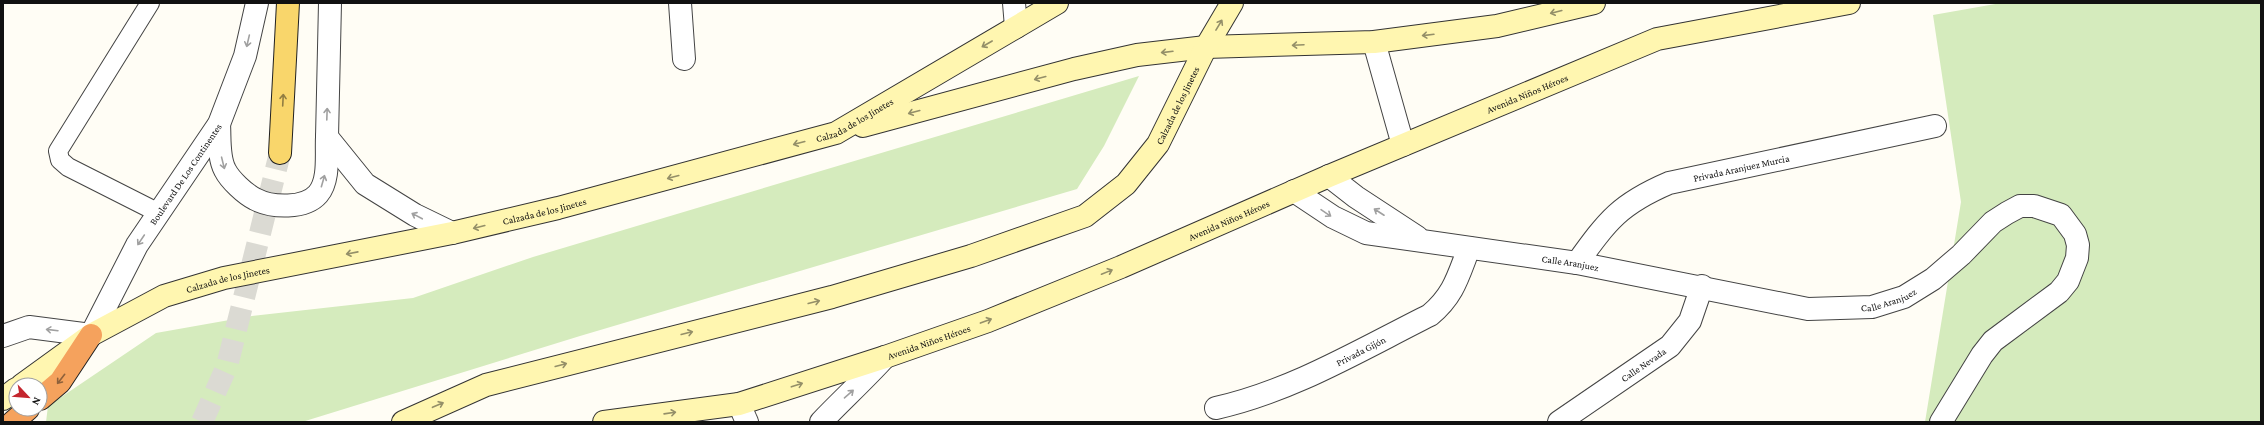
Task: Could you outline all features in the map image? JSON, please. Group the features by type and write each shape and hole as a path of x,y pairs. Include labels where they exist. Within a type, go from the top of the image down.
{"highway":[{"path":"48,392 60,382 91,335"}],"main road":[{"path":"280,153 288,3"},
{"name":"Calzada de los Jinetes","path":"33,377 91,335 164,296 224,278 452,233 558,208 836,133 1057,3"},
{"name":"Calzada de los Jinetes","path":"403,422 486,384 832,297 971,256 1085,216 1126,184 1158,144 1206,47 1232,3"},
{"path":"836,133 1074,69 1137,55 1206,47 1374,42 1497,26 1594,3"},
{"name":"Avenida Niños Héroes","path":"604,422 743,413 884,357 988,320 1062,290 1329,176 1657,39 1849,3"}],"street":[{"name":"Boulevard De Los Continentes","path":"91,335 137,245 219,124 245,56 257,3"},
{"path":"219,124 220,152 224,169 255,199 273,205 291,205 306,202 318,194 325,180 330,3"},
{"path":"680,3 684,59"},
{"path":"1014,3 1016,27"},
{"path":"1374,42 1403,146"},
{"name":"Privada Aranjuez Murcia","path":"1577,263 1599,232 1618,211 1641,195 1670,183 1936,126"},
{"path":"327,137 365,184 415,215 452,233"},
{"name":"Calle Aranjuez","path":"1329,176 1356,198 1424,240"},
{"name":"Calle Aranjuez","path":"1294,191 1333,217 1366,233 1424,240 1469,248 1577,263 1702,286 1808,309 1872,307 1904,297 1933,279 1961,255 1993,222 2020,206 2034,206 2061,215 2075,234 2078,245 2077,258 2068,281 2059,292 1993,341 1978,361 1941,422"},
{"name":"Privada Gijón","path":"1216,408 1248,401 1297,382 1430,315 1444,303 1454,287 1469,248"},
{"name":"Calle Nevada","path":"1559,422 1670,346 1690,321 1702,286"},
{"path":"3,336 29,327 91,335"},
{"path":"821,422 838,403 859,386 884,357"}],"lane":[{"path":"150,3 58,151 60,160 68,167 159,213"}],"green space":[{"path":"2001,3 2261,3 2261,422 1925,422 1961,202 1933,15"},
{"path":"1139,76 1104,146 1077,189 580,336 302,422 46,422 47,417 48,417 48,406 156,333 252,316 413,298 533,257"}],"tunnel":[{"path":"202,422 227,366 280,153"}]}
